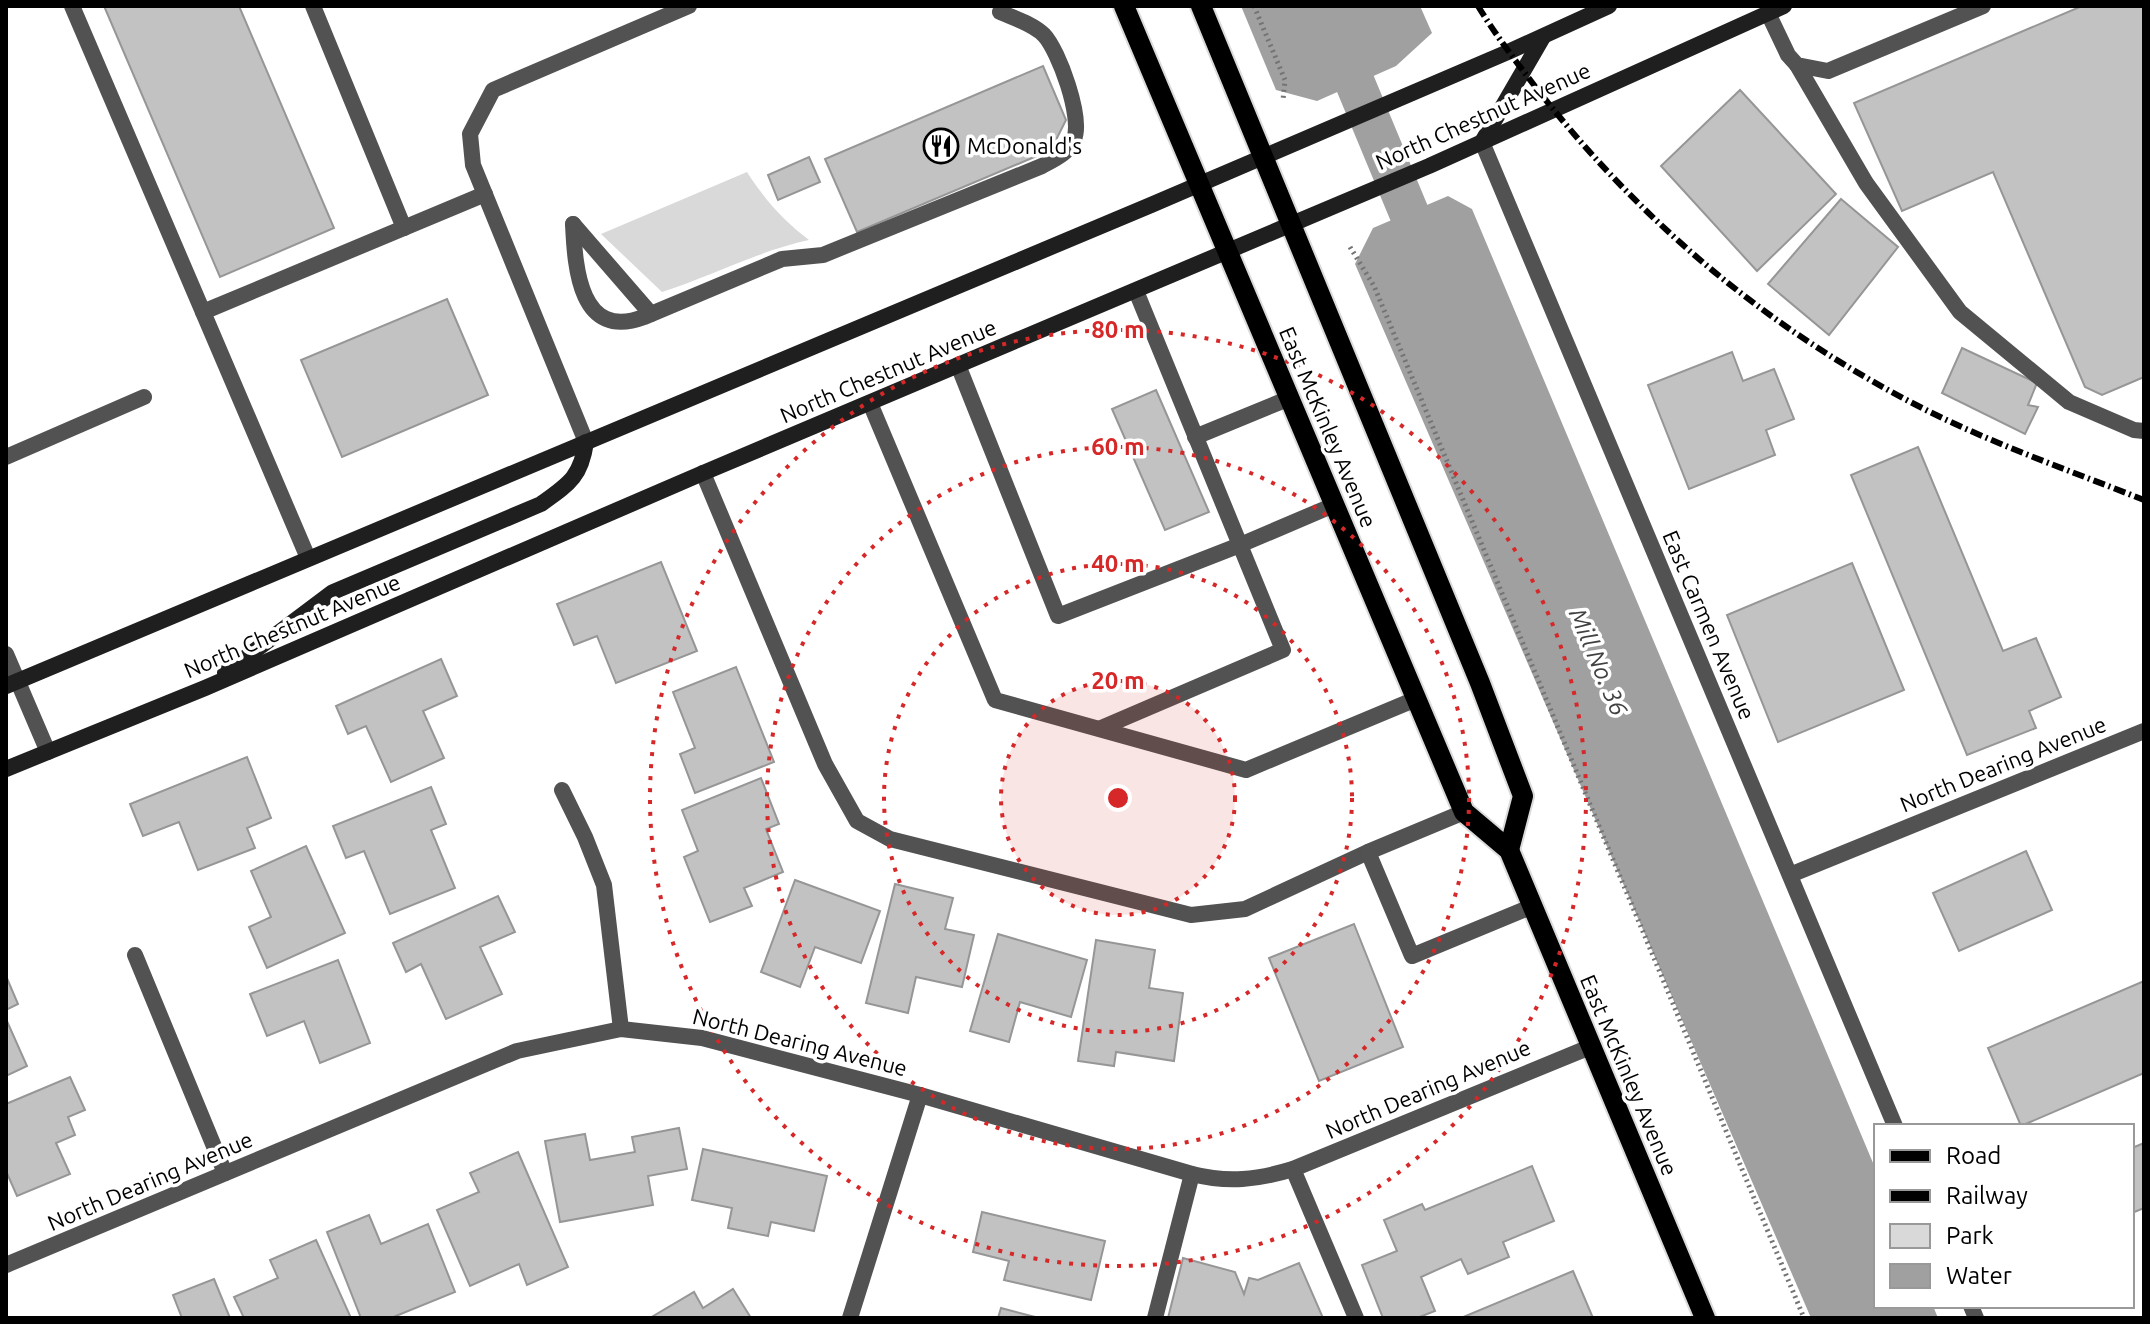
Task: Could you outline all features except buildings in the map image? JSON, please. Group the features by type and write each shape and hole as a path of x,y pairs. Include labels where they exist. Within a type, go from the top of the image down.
{"main road":[{"name":"East McKinley Avenue","path":"1124,6 1464,812 1509,850 1705,1318"},
{"name":"East McKinley Avenue","path":"1201,6 1480,683 1523,796 1509,850"},
{"path":"12,683 1264,157 1609,6"},
{"name":"North Chestnut Avenue","path":"6,769 205,688 703,473 1429,166 1776,9"},
{"path":"1482,142 1543,37"},
{"path":"205,688 333,592 541,504 569,484 583,462 586,442"}],"street":[{"path":"72,6 308,558"},
{"path":"313,6 404,228"},
{"path":"1797,65 1828,71 1983,6"},
{"path":"586,442 473,165 470,134 493,90 681,8"},
{"path":"1776,9 1788,55 1797,65 1866,183 1960,312 2069,402 2134,430 2144,431"},
{"path":"651,314 573,224 582,290 591,306 613,322 633,321 651,314 782,259 823,255 1061,156 1073,142 1077,122 1064,74 1043,34 1000,12"},
{"name":"East Carmen Avenue","path":"1482,142 1894,1124"},
{"path":"203,312 485,194"},
{"path":"1101,728 1283,650 1136,291"},
{"path":"958,365 1058,616 1334,505"},
{"path":"6,457 144,397"},
{"path":"1195,437 1290,398"},
{"path":"870,403 995,700 1246,770 1416,699"},
{"path":"703,473 825,764 857,821 890,839 1191,915 1245,909 1464,812"},
{"path":"6,654 12,683 48,752"},
{"name":"North Dearing Avenue","path":"1790,875 2144,731"},
{"path":"562,790 604,885 621,1029"},
{"path":"1368,852 1412,956 1533,906"},
{"path":"135,955 225,1173"},
{"name":"North Dearing Avenue","path":"6,1265 517,1051 621,1029 702,1038 920,1095 1192,1174 1216,1180 1243,1181 1293,1169 1590,1047"},
{"path":"850,1318 920,1095"},
{"path":"1293,1169 1356,1318"},
{"path":"1155,1318 1192,1174"}],"path":[{"path":"1254,6 1285,80 1283,100"},
{"path":"1350,247 1374,286 1804,1318"}],"green space":[{"path":"747,172 775,209 809,240 662,292 601,234"}],"water":[{"path":"1241,6 1420,6 1432,33 1396,66 1317,101 1276,90"},
{"path":"1448,196 1472,209 1874,1165 1874,1308 1934,1308 1938,1318 1811,1318 1355,264 1373,228"}],"waterway":[{"name":"Mill No. 36","path":"1323,6 1429,261"}],"railway":[{"path":"1478,6 1534,85 1618,183 1712,270 1762,309 1814,346 1926,410 2006,446 2144,500"}],"place":[{"name":"McDonald's","path":"941,146"}]}
